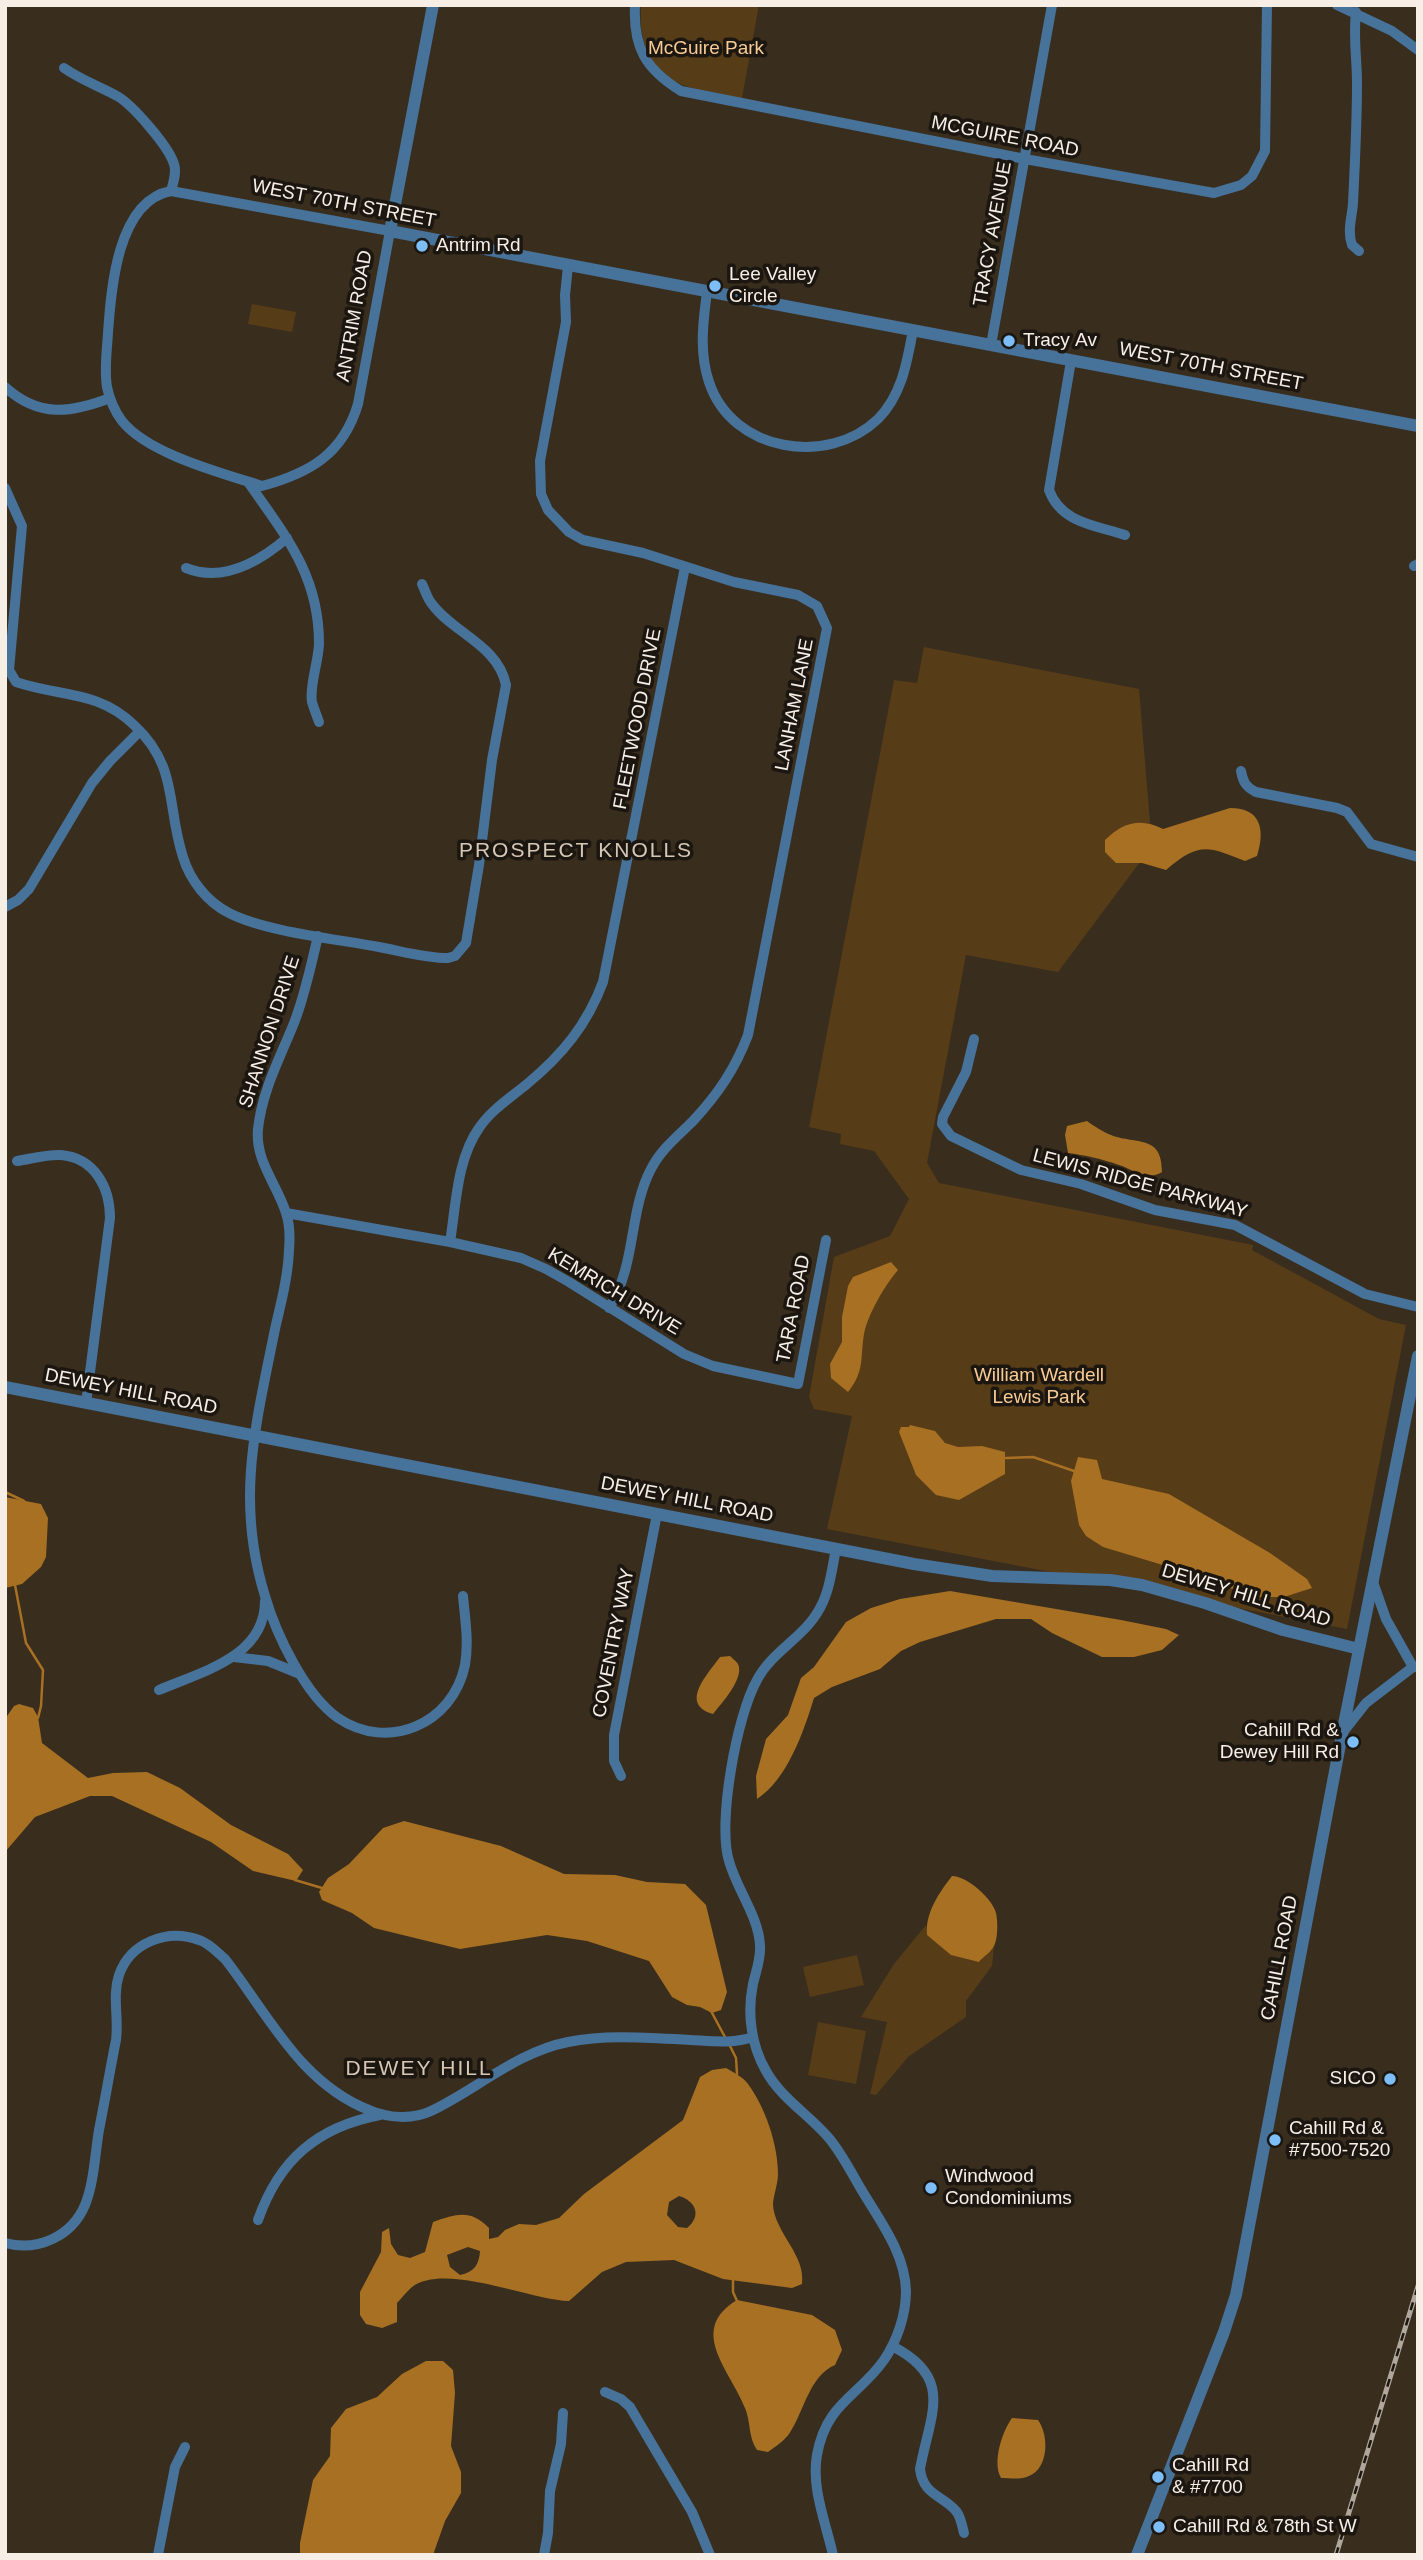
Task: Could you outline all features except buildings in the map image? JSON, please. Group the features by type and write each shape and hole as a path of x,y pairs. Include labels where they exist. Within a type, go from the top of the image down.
{"street":[{"name":"ANTRIM ROAD","path":"248,481 262,486 320,462 334,451 345,436 358,404 433,5"},
{"name":"MCGUIRE ROAD","path":"635,5 637,40 643,56 666,82 681,91 1025,159 1214,193 1241,185 1252,176 1265,151 1266,5"},
{"name":"TRACY AVENUE","path":"991,345 1052,5"},
{"path":"1338,5 1392,31 1418,50"},
{"path":"1356,12 1356,133 1353,208 1349,229 1352,245 1359,251"},
{"path":"64,68 80,80 117,96 141,117 174,163 175,176 171,191 160,193 146,203 125,238 115,265 106,370 110,398 121,420 145,442 248,481 287,538 306,571 319,621 319,647 312,699 319,722"},
{"name":"WEST 70TH STREET","path":"171,191 1418,426"},
{"name":"LANHAM LANE","path":"569,266 565,295 566,322 540,461 541,494 548,510 569,532 583,541 643,553 734,582 798,595 817,606 827,628 748,1035 739,1060 726,1083 672,1140 651,1168 645,1182 627,1269 609,1308"},
{"path":"707,292 702,346 709,386 733,419 766,440 786,446 828,446 864,430 879,417 893,400 902,382 913,330"},
{"path":"1071,361 1049,490 1053,502 1061,511 1125,536"},
{"path":"5,387 30,404 64,411 110,398"},
{"path":"5,488 22,526 8,655 9,670 16,682 35,688 78,694 117,711 140,731 160,759 169,779 182,856 199,888 220,907 245,920 318,936"},
{"path":"186,568 208,574 238,569 272,551 287,538"},
{"name":"FLEETWOOD DRIVE","path":"450,1242 464,1164 478,1129 489,1115 564,1050 594,1007 603,982 685,567"},
{"name":"SHANNON DRIVE","path":"422,583 432,604 492,657 504,675 506,685 492,760 466,943 456,956 440,958 318,936 303,997 268,1083 258,1131 264,1166 286,1213 289,1228 286,1275 254,1436 249,1476 250,1508 253,1541 265,1597 281,1636 301,1674 322,1704 336,1717 352,1726 387,1734 422,1726 437,1715 449,1701 465,1666 467,1644 463,1596"},
{"path":"5,907 18,900 29,889 92,783 140,731"},
{"path":"1241,771 1248,788 1256,792 1347,812 1371,844 1418,857"},
{"name":"LEWIS RIDGE PARKWAY","path":"974,1039 966,1072 943,1117 946,1132 951,1136 1021,1170 1081,1184 1155,1210 1235,1225 1365,1294 1418,1307"},
{"path":"18,1161 61,1155 75,1159 89,1165 107,1188 110,1217 86,1403"},
{"name":"KEMRICH DRIVE","path":"286,1213 450,1242 521,1258 546,1269 684,1354 713,1366 798,1384"},
{"name":"TARA ROAD","path":"798,1384 825,1240"},
{"name":"CAHILL ROAD","path":"1137,2555 1236,2295 1372,1578 1418,1356"},
{"name":"DEWEY HILL ROAD","path":"5,1387 836,1549 992,1576 1087,1579 1142,1585 1283,1630 1359,1649"},
{"name":"COVENTRY WAY","path":"621,1776 614,1761 614,1735 657,1514"},
{"path":"833,2555 816,2479 816,2457 821,2437 843,2400 883,2361 892,2346 904,2312 904,2273 898,2255 830,2139 780,2090 766,2072 753,2037 750,2009 760,1946 757,1927 728,1860 725,1818 747,1700 757,1679 771,1660 808,1625 819,1610 826,1593 836,1549"},
{"path":"1342,1734 1366,1703 1415,1667 1386,1619 1372,1578"},
{"path":"159,1690 234,1657 246,1648 261,1625 265,1597"},
{"path":"234,1657 268,1661 301,1674"},
{"path":"5,2243 28,2246 57,2238 69,2228 86,2203 118,2023 116,1989 127,1959 153,1940 169,1935 185,1936 201,1940 213,1948 225,1959 294,2055 314,2077 336,2094 381,2115"},
{"path":"258,2221 266,2197 278,2176 303,2149 334,2129 381,2115 408,2116 428,2113 510,2064 565,2042 600,2036 720,2042 753,2037"},
{"path":"892,2346 914,2358 929,2375 933,2413 920,2469 921,2478 924,2485 956,2511 964,2533"},
{"path":"605,2392 621,2399 636,2416 692,2512 710,2555"},
{"path":"544,2555 550,2491 561,2444 563,2413"},
{"path":"158,2555 175,2467 185,2447"}],"green space":[{"name":"McGuire Park","path":"641,5 759,5 742,98 682,84 655,65 646,50"},
{"path":"252,304 296,312 292,332 248,324"},
{"name":"William Wardell Lewis Park","path":"924,647 1139,689 1152,846 1058,972 966,955 927,1163 939,1183 1253,1245 1252,1250 1379,1319 1406,1325 1347,1629 827,1529 852,1416 814,1409 809,1397 834,1257 890,1236 909,1199 874,1151 840,1144 841,1134 809,1127 894,680 917,683"},
{"path":"926,1925 927,1935 979,1962 994,1946 992,1966 966,2001 966,2017 908,2057 876,2095 870,2094 887,2022 861,2017 894,1964"},
{"path":"857,1955 864,1985 810,1997 803,1967"},
{"path":"818,2022 866,2031 856,2084 808,2075"}],"shaded area":[{"path":"1230,808 1249,812 1259,823 1261,838 1257,856 1245,861 1204,849 1187,855 1166,870 1142,863 1116,863 1105,852 1105,840 1125,826 1147,823 1163,829"},
{"path":"1087,1121 1111,1135 1153,1146 1161,1160 1162,1172 1150,1176 1140,1174 1106,1161 1068,1153 1065,1135 1067,1126"},
{"path":"891,1262 898,1270 869,1318 864,1334 861,1364 848,1392 831,1378 830,1364 842,1342 842,1317 848,1286 853,1277"},
{"path":"910,1425 935,1431 945,1443 958,1447 982,1446 1005,1452 1005,1474 959,1500 936,1495 916,1475 899,1432 901,1427"},
{"path":"1078,1457 1097,1460 1102,1479 1169,1494 1270,1553 1307,1579 1312,1588 1284,1597 1255,1597 1186,1572 1103,1547 1086,1536 1079,1525 1071,1481"},
{"path":"5,1497 41,1504 48,1518 46,1557 41,1567 22,1584 5,1588"},
{"path":"950,1591 1121,1620 1166,1629 1179,1635 1162,1650 1134,1657 1102,1657 1052,1633 1031,1619 996,1619 920,1642 901,1651 880,1669 832,1687 814,1698 786,1767 768,1791 757,1799 756,1776 766,1739 788,1715 801,1678 814,1667 846,1622 871,1608 900,1599"},
{"path":"730,1656 738,1664 738,1676 713,1714 698,1703 699,1688 720,1657"},
{"path":"19,1704 33,1708 38,1717 42,1743 88,1778 113,1773 147,1772 180,1788 231,1825 288,1854 303,1870 296,1881 253,1871 211,1842 112,1796 90,1796 35,1817 5,1852 5,1719 14,1706"},
{"path":"404,1821 501,1846 564,1874 615,1875 647,1882 685,1884 706,1905 727,1992 721,2010 712,2013 687,2005 672,1997 649,1961 587,1941 547,1935 460,1949 374,1928 352,1913 322,1900 319,1892 328,1878 349,1864 383,1828"},
{"path":"952,1876 965,1880 978,1889 990,1901 996,1913 995,1943 979,1962 951,1955 927,1935 931,1911"},
{"path":"726,2068 743,2079 765,2115 777,2162 778,2178 773,2205 775,2215 799,2263 802,2284 792,2288 723,2279 674,2260 626,2262 602,2272 569,2301 445,2278 427,2280 412,2287 397,2303 397,2322 382,2328 366,2324 360,2315 360,2292 381,2252 382,2232 389,2228 391,2244 398,2255 410,2258 425,2252 433,2222 449,2217 463,2215 476,2218 489,2228 489,2239 498,2237 505,2230 519,2224 536,2225 559,2218 584,2194 683,2120 700,2077 712,2070","holes":["679,2196 690,2201 695,2209 694,2219 687,2228 678,2227 667,2215 669,2202","468,2247 480,2251 478,2260 472,2270 460,2275 450,2267 447,2255"]},
{"path":"737,2300 812,2315 835,2330 842,2350 835,2365 826,2370 813,2386 789,2434 768,2452 757,2450 754,2445 745,2408 723,2365 714,2337 715,2324 722,2312"},
{"path":"426,2361 443,2361 453,2370 455,2393 451,2446 461,2472 461,2493 445,2521 433,2555 300,2555 313,2480 330,2456 331,2428 346,2409 377,2397 402,2374"},
{"path":"1012,2418 1038,2420 1044,2434 1044,2459 1036,2472 1029,2476 1001,2478 998,2471 999,2447"}],"waterway":[{"path":"1006,1458 1033,1457 1074,1471"},
{"path":"5,1492 24,1501"},
{"path":"15,1585 26,1643 43,1670 38,1718"},
{"path":"295,1880 322,1888"},
{"path":"711,2011 726,2039"},
{"path":"729,2044 736,2058 737,2074"},
{"path":"733,2277 733,2292 737,2301"}],"railway":[{"path":"1336,2555 1418,2286"}],"place":[{"name":"Antrim Rd","path":"422,246"},
{"name":"Lee Valley Circle","path":"715,286"},
{"name":"Tracy Av","path":"1009,341"},
{"name":"Cahill Rd & Dewey Hill Rd","path":"1353,1742"},
{"name":"SICO","path":"1390,2079"},
{"name":"Cahill Rd & #7500-7520","path":"1275,2140"},
{"name":"Windwood Condominiums","path":"931,2188"},
{"name":"Cahill Rd & #7700","path":"1158,2477"},
{"name":"Cahill Rd & 78th St W","path":"1159,2527"}],"district":[{"name":"PROSPECT KNOLLS","path":"576,851"},
{"name":"DEWEY HILL","path":"419,2069"}]}
